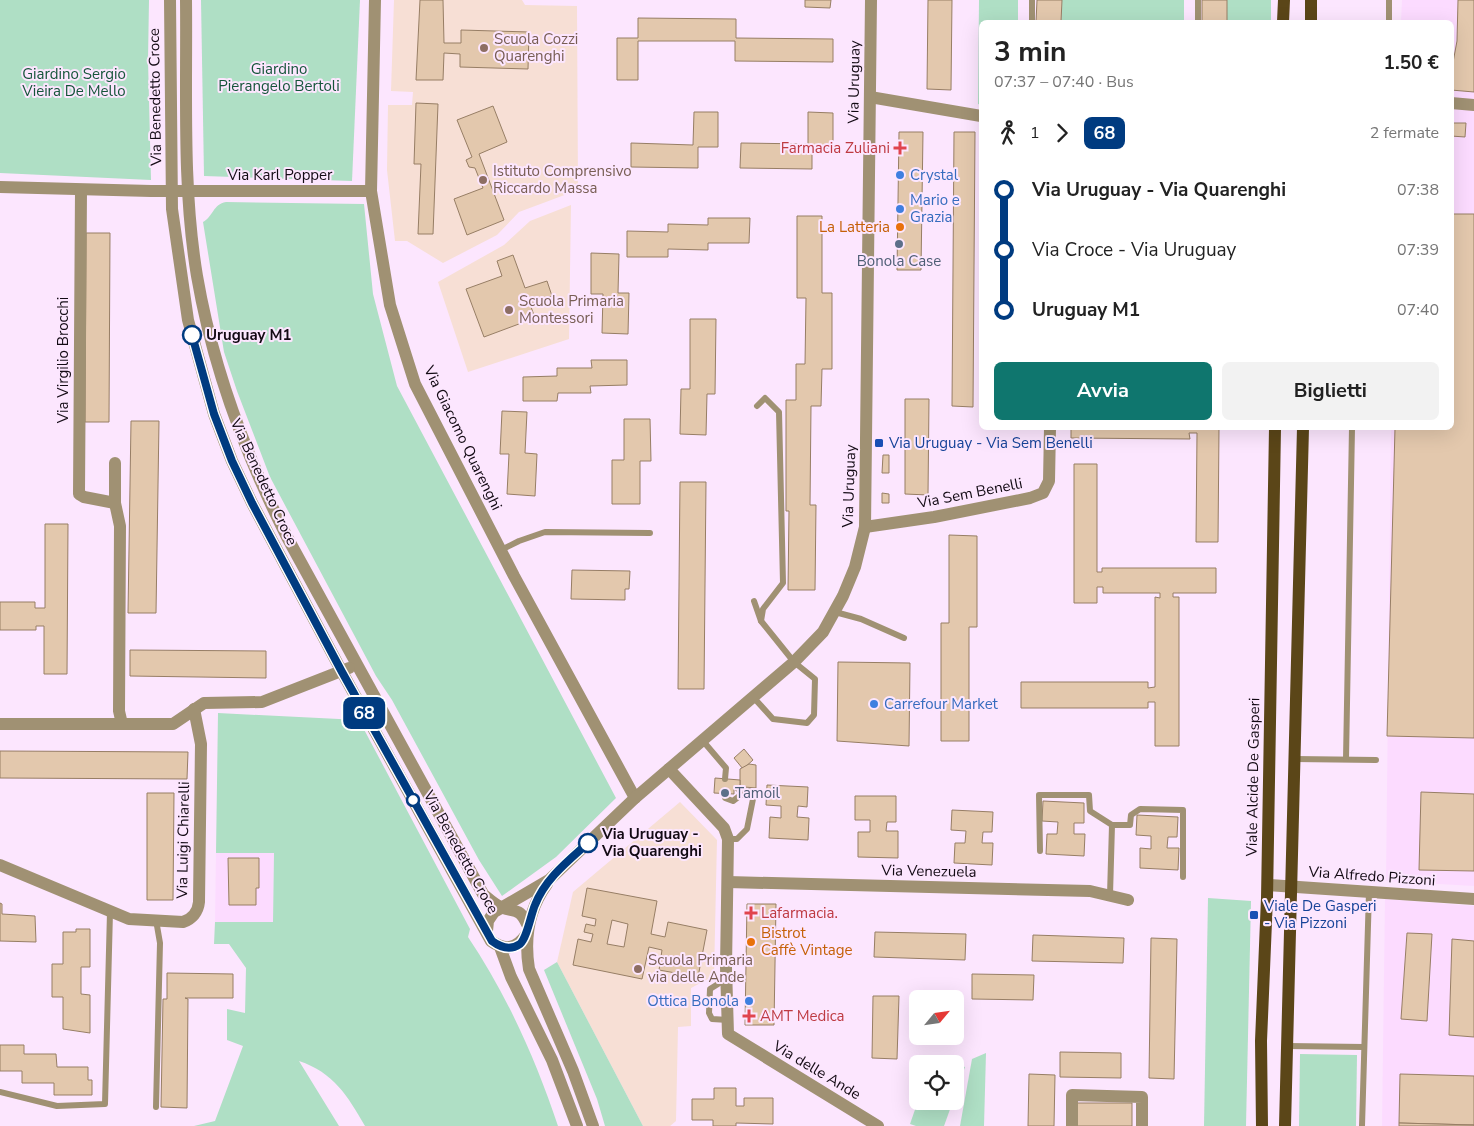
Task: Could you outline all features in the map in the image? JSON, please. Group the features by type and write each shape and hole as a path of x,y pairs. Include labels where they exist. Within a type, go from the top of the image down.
{"main road":[{"path":"1283,20 1284,0"},
{"path":"1311,0 1311,20"},
{"name":"Viale Alcide De Gasperi","path":"1262,1126 1261,1041 1268,886 1275,430"},
{"path":"1285,1126 1293,887 1303,430"}],"street":[{"name":"Via Benedetto Croce","path":"170,0 171,191 178,265 188,320 214,414 232,461 252,503 342,672 487,931"},
{"name":"Via Benedetto Croce","path":"186,0 189,191 194,251 215,357 236,425 266,496 380,709 483,894 503,908"},
{"name":"Via Giacomo Quarenghi","path":"375,0 371,191 390,305 415,384 501,550 635,798"},
{"name":"Via Uruguay","path":"503,908 549,880 635,798 794,662 823,632 835,612 855,567 865,527 871,0"},
{"path":"870,97 979,116"},
{"path":"1454,103 1474,104"},
{"name":"Via Karl Popper","path":"0,188 171,191 371,191"},
{"name":"Via Virgilio Brocchi","path":"81,190 79,494 84,497 115,503"},
{"name":"Via Sem Benelli","path":"865,527 934,517 1030,498 1044,493 1049,481 1050,430"},
{"path":"115,463 115,503 120,526 118,711 122,724"},
{"path":"0,724 173,724 194,709 208,702 262,702 342,672 357,663"},
{"name":"Via Luigi Chiarelli","path":"0,865 129,919 183,922 189,920 198,908 201,744 194,709"},
{"path":"669,769 724,828 728,839"},
{"name":"Via delle Ande","path":"728,839 728,1034 878,1126"},
{"path":"549,880 539,895 527,930 520,944 510,948 500,947 492,941 487,931 488,921 494,912 503,908 514,909 518,912 527,930 529,970 573,1071 593,1126"},
{"name":"Via Venezuela","path":"728,882 1090,891 1128,900"},
{"name":"Via Alfredo Pizzoni","path":"1268,886 1474,899"},
{"path":"500,947 511,977 552,1060 577,1126"},
{"path":"1072,1126 1072,1095 1142,1097 1142,1126"}],"lane":[{"path":"1032,0 1032,20"},
{"path":"1198,0 1198,20"},
{"path":"1389,0 1389,20"},
{"path":"757,406 765,398 779,412 783,583 763,609 761,621"},
{"path":"1346,759 1352,430"},
{"path":"501,550 519,540 545,532 650,533"},
{"path":"754,601 761,621 794,662 815,679 814,715 807,722 773,718 754,698"},
{"path":"835,612 861,619 904,638"},
{"path":"703,741 726,768 725,779"},
{"path":"1295,759 1376,760"},
{"path":"724,793 725,798 733,801 746,791 749,791 753,799 747,829 737,839 728,839"},
{"path":"1040,851 1039,795 1090,795 1090,811 1112,825 1130,825 1132,815 1140,809 1183,810 1183,876"},
{"path":"1110,895 1112,825"},
{"path":"1362,1126 1369,892"},
{"path":"0,1092 57,1106 105,1104 110,912"},
{"path":"156,920 160,943 156,1107"},
{"path":"727,979 709,991 709,1013 712,1019 728,1020"},
{"path":"1288,1046 1364,1047"}],"shaded area":[{"name":"Istituto Comprensivo Riccardo Massa","path":"394,0 522,0 525,5 577,6 578,190 519,212 497,235 443,263 407,241 395,241 387,170 388,105 412,105 413,92 391,91"},
{"path":"1402,0 1474,0 1474,886 1386,881 1391,430 1454,430 1454,20 1401,20"},
{"name":"Scuola Primaria Montessori","path":"571,205 569,339 468,372 438,282 504,245 530,221"},
{"name":"Scuola Primaria via delle Ande","path":"680,802 717,840 714,976 691,988 691,1026 678,1027 676,1121 670,1126 643,1126 557,962 573,892"},
{"path":"216,853 274,853 273,922 215,922"},
{"path":"1385,899 1474,906 1474,1126 1382,1126"}],"green space":[{"name":"Giardino Sergio Vieira De Mello","path":"0,0 149,0 148,60 151,180 0,173"},
{"name":"Giardino Pierangelo Bertoli","path":"201,0 360,0 352,181 204,176"},
{"path":"979,0 1018,0 1018,20 979,20 978,104"},
{"path":"1062,0 1184,0 1184,20 1061,20"},
{"path":"1227,0 1271,0 1271,20 1227,20"},
{"path":"226,202 364,204 373,294 397,386 616,798 556,857 502,896 479,860 392,700 376,676 270,477 224,352 203,222 218,205"},
{"path":"218,713 359,720 470,929 468,937 508,1005 530,1052 558,1126 365,1126 352,1104 331,1079 322,1072 299,1061 339,1126 194,1126 215,1121 243,1046 227,1040 227,1009 245,1013 246,968 229,944 214,944 215,922 273,922 274,853 216,853"},
{"path":"1208,898 1251,901 1246,1126 1204,1126"},
{"path":"557,962 643,1126 605,1126 597,1099 544,970"},
{"path":"986,1053 984,1126 960,1126 964,1110 972,1059"},
{"path":"1300,1054 1357,1055 1356,1126 1299,1126"},
{"path":"915,1110 950,1110 944,1126 916,1126 910,1124"}],"building":[{"path":"420,0 443,0 444,43 461,43 461,30 529,32 528,69 460,67 460,54 444,53 443,80 416,80"},
{"path":"805,0 831,0 830,8 805,7"},
{"path":"928,0 952,0 951,90 927,89"},
{"path":"1037,0 1062,0 1061,20 1036,20"},
{"path":"1202,0 1227,0 1227,20 1202,20"},
{"path":"1458,0 1474,0 1474,92 1454,90 1454,57 1457,41"},
{"path":"638,18 736,19 736,38 833,39 833,62 735,61 735,41 638,41 638,80 617,80 617,38 638,38"},
{"path":"416,103 438,104 433,234 418,234 421,164 414,164"},
{"path":"493,106 507,142 479,154 504,220 467,235 454,199 483,188 475,168 469,167 466,160 472,157 457,120"},
{"path":"694,112 718,112 718,147 698,147 698,168 631,167 631,143 693,145"},
{"path":"808,112 833,113 833,148 812,148 812,169 740,168 741,143 808,144"},
{"path":"1454,123 1466,123 1465,137 1454,136"},
{"path":"899,132 923,132 921,270 897,270"},
{"path":"954,132 975,132 973,407 952,406"},
{"path":"1454,214 1474,214 1474,738 1387,736 1395,430 1454,430"},
{"path":"797,216 822,216 822,293 832,293 832,369 822,369 821,406 811,406 810,505 816,505 815,590 788,590 789,511 786,511 786,400 796,400 796,364 805,364 806,298 797,298"},
{"path":"708,218 750,218 749,243 708,243 708,250 668,249 668,257 627,257 627,231 668,232 668,224 708,225"},
{"path":"86,233 110,233 109,422 85,422"},
{"path":"591,253 619,254 618,293 629,293 628,334 602,333 603,294 591,294"},
{"path":"513,255 525,288 547,281 552,296 530,304 535,318 484,337 466,289 502,276 497,261"},
{"path":"690,319 716,319 715,394 707,394 706,435 680,434 681,389 690,389"},
{"path":"591,360 627,360 627,385 590,386 591,393 558,393 557,401 523,401 523,377 557,376 557,368 592,368"},
{"path":"905,399 929,399 928,495 905,494"},
{"path":"502,411 527,412 525,453 537,454 535,496 507,494 509,454 500,454"},
{"path":"624,419 650,419 651,461 640,461 640,504 612,504 612,460 624,460"},
{"path":"131,421 159,421 156,613 128,613"},
{"path":"1071,430 1219,430 1218,542 1196,542 1197,433 1189,433 1190,439 1071,438"},
{"path":"883,455 889,455 889,473 882,473"},
{"path":"1074,464 1097,464 1097,572 1102,572 1102,568 1216,568 1216,593 1173,593 1173,597 1179,597 1179,746 1155,746 1155,702 1148,702 1148,708 1021,708 1021,682 1148,682 1148,688 1155,687 1155,597 1160,598 1160,593 1103,593 1103,587 1097,587 1097,603 1074,603"},
{"path":"680,482 706,482 704,689 678,689"},
{"path":"882,493 889,494 889,503 882,503"},
{"path":"45,524 68,524 67,674 44,674 44,626 36,626 36,630 0,630 0,602 35,602 35,608 45,608"},
{"path":"949,535 977,536 977,627 969,627 969,741 941,741 941,623 949,623"},
{"path":"572,570 630,571 629,589 625,589 625,600 571,599"},
{"path":"130,650 266,651 266,678 130,676"},
{"path":"838,662 910,663 909,746 837,741"},
{"path":"744,749 753,760 743,769 734,758"},
{"path":"0,751 188,752 187,779 0,778"},
{"path":"749,764 756,765 756,788 744,787 738,792 734,789 740,785 740,769"},
{"path":"715,778 740,780 740,785 734,789 734,794 714,793"},
{"path":"767,785 808,787 807,807 798,806 797,817 809,818 808,840 769,838 770,817 781,818 781,806 766,805"},
{"path":"1421,792 1474,794 1474,871 1419,870"},
{"path":"147,793 174,793 173,900 147,900"},
{"path":"855,796 896,796 896,822 887,822 886,831 898,831 898,858 858,857 858,832 870,832 870,820 855,820"},
{"path":"1043,801 1084,803 1084,823 1074,823 1074,834 1085,834 1084,856 1046,854 1047,834 1057,834 1058,822 1042,821"},
{"path":"952,810 993,812 992,832 983,832 982,843 993,843 992,865 954,863 955,843 965,843 966,831 951,830"},
{"path":"1137,815 1178,817 1177,837 1168,837 1167,848 1179,848 1178,870 1140,868 1140,848 1151,849 1151,836 1136,835"},
{"path":"228,858 259,858 259,888 256,888 256,905 229,905"},
{"path":"587,888 657,901 651,934 665,937 668,922 707,930 698,977 659,970 662,950 649,947 642,979 573,965 578,939 591,942 593,934 584,932 586,924 595,926 596,919 582,916","holes":["612,920 628,924 624,947 607,944"]},
{"path":"0,903 2,904 2,914 35,916 36,942 0,941"},
{"path":"747,904 776,904 774,1025 745,1025"},
{"path":"76,929 90,929 90,967 81,967 81,994 90,995 90,1033 63,1029 63,997 52,997 52,964 63,964 63,932 76,932"},
{"path":"875,932 966,934 965,960 874,957"},
{"path":"1407,933 1432,934 1427,1021 1401,1019"},
{"path":"1033,935 1124,938 1123,963 1032,961"},
{"path":"1151,938 1177,939 1174,1079 1149,1078"},
{"path":"1452,939 1474,941 1474,1037 1449,1035"},
{"path":"167,973 233,974 233,998 185,998 188,999 187,1108 161,1107 163,999 167,999"},
{"path":"972,974 1034,975 1033,1000 972,999"},
{"path":"873,996 899,996 897,1059 872,1058"},
{"path":"0,1045 24,1045 24,1054 56,1054 57,1067 88,1067 88,1080 92,1080 92,1095 54,1095 54,1083 22,1083 22,1071 0,1071"},
{"path":"1060,1052 1121,1053 1121,1078 1060,1077"},
{"path":"1029,1074 1055,1075 1054,1126 1028,1126"},
{"path":"1400,1074 1474,1076 1474,1125 1399,1123"},
{"path":"714,1088 736,1088 736,1106 744,1106 744,1098 773,1098 773,1124 736,1123 736,1126 713,1126 713,1120 692,1120 692,1099 714,1099"},
{"path":"1077,1103 1132,1103 1132,1126 1077,1126"},
{"path":"1399,1123 1474,1125 1474,1126 1399,1126"}],"bus line":[{"name":"68","path":"192,335 214,414 232,461 252,503 342,672 492,941 500,947 510,948 520,944 526,935 527,924 539,895 549,880 588,843"}],"place":[{"name":"Scuola Cozzi Quarenghi","path":"484,48"},
{"name":"Farmacia Zuliani","path":"900,148"},
{"name":"Crystal","path":"900,175"},
{"name":"Istituto Comprensivo Riccardo Massa","path":"483,180"},
{"name":"Mario e Grazia","path":"900,209"},
{"name":"La Latteria","path":"900,227"},
{"name":"Bonola Case","path":"899,244"},
{"name":"Scuola Primaria Montessori","path":"509,310"},
{"name":"Uruguay M1","path":"192,335"},
{"name":"Via Uruguay - Via Sem Benelli","path":"879,443"},
{"name":"Carrefour Market","path":"874,704"},
{"name":"Tamoil","path":"725,793"},
{"name":"Via Uruguay - Via Quarenghi","path":"588,843"},
{"name":"Lafarmacia.","path":"751,913"},
{"name":"Viale De Gasperi - Via Pizzoni","path":"1254,915"},
{"name":"Bistrot Caffè Vintage","path":"751,942"},
{"name":"Scuola Primaria via delle Ande","path":"638,969"},
{"name":"Ottica Bonola","path":"749,1001"},
{"name":"AMT Medica","path":"749,1016"}]}
